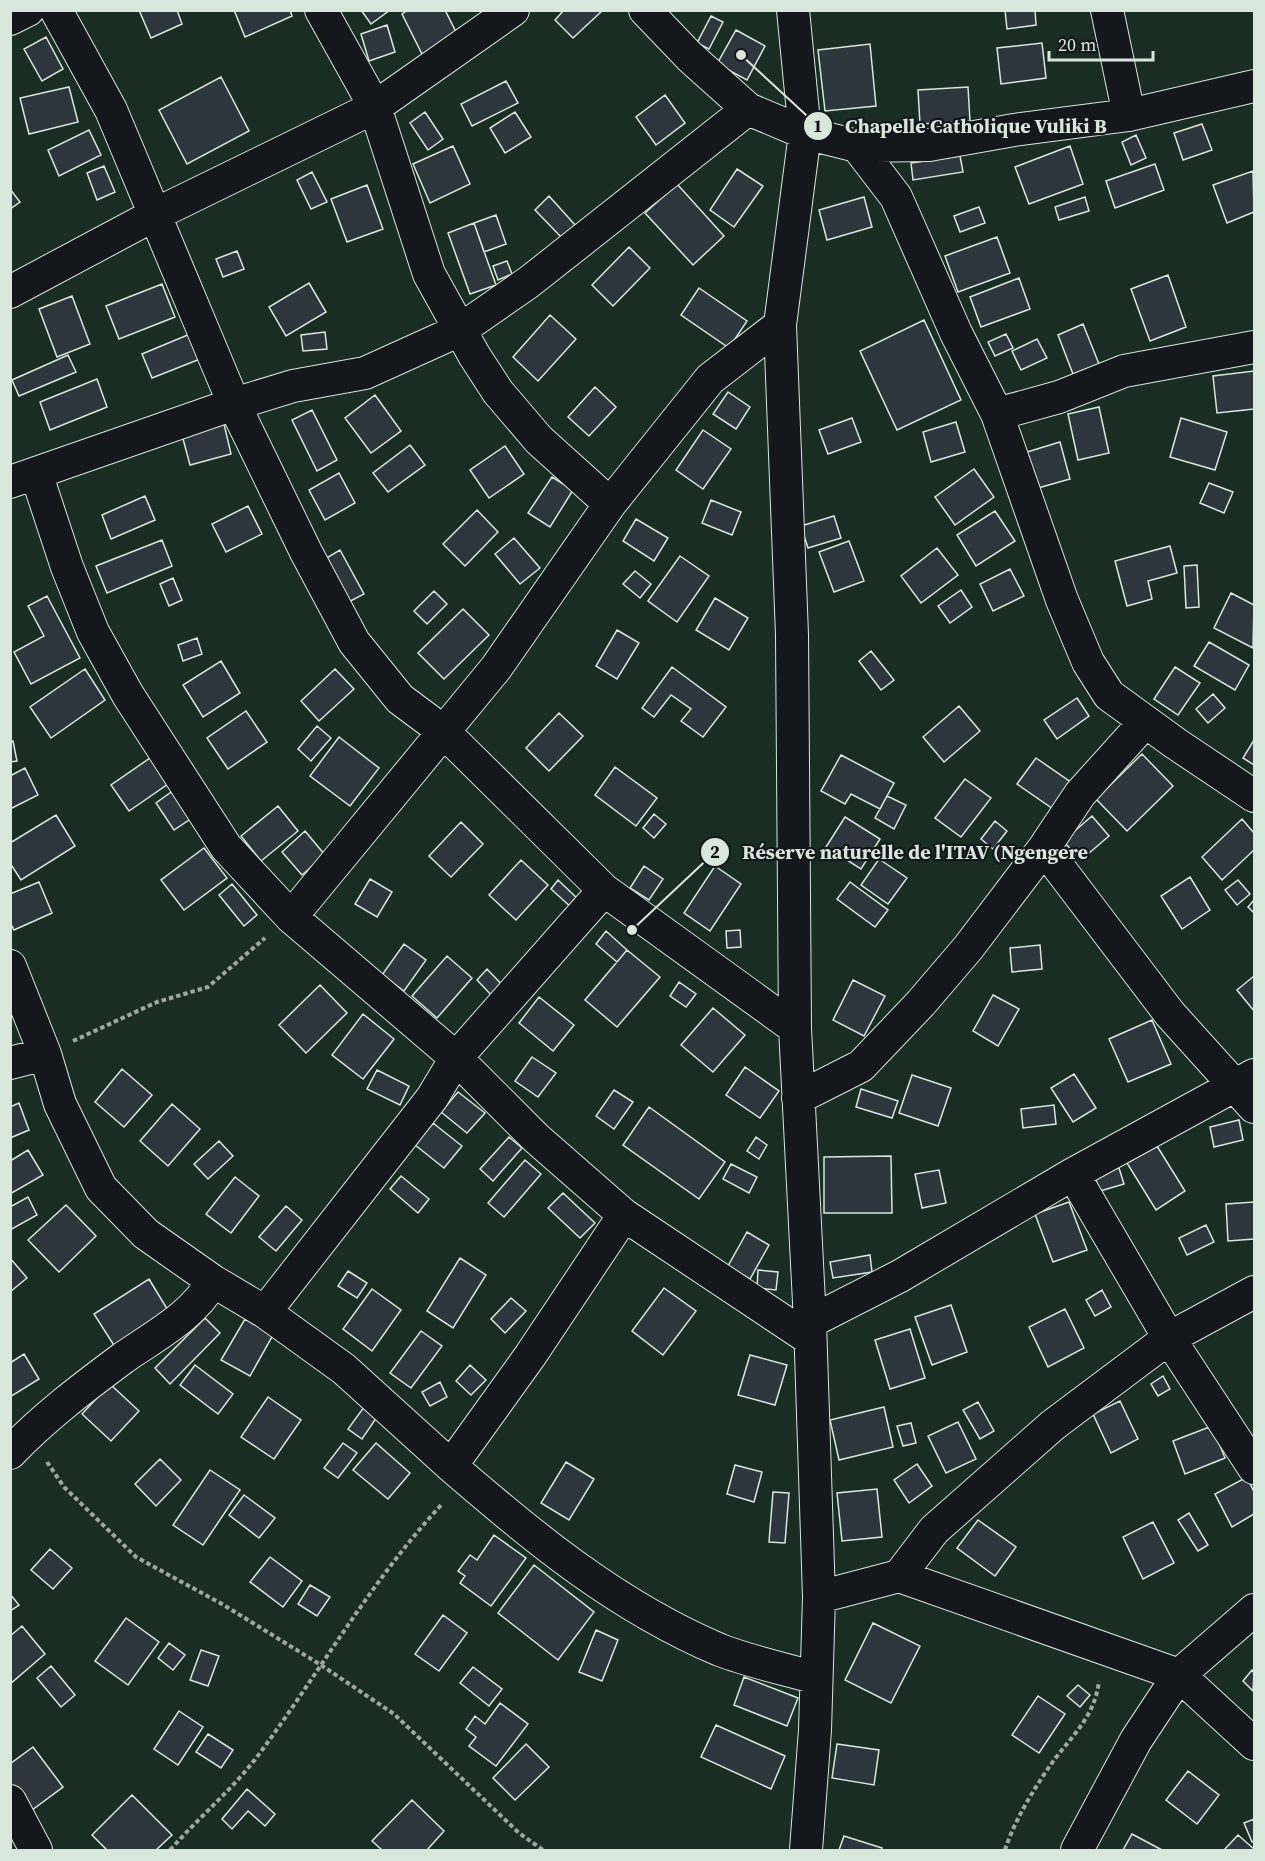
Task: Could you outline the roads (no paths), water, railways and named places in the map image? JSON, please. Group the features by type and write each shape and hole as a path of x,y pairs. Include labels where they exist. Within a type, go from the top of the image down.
{"street":[{"path":"10,19 28,10"},
{"path":"56,10 111,110 234,404 306,552 354,642 400,699 443,731 604,890 795,1028"},
{"path":"321,10 375,107 429,274 460,330 498,392 539,440 610,504"},
{"path":"10,292 156,214 375,107 513,10"},
{"path":"645,10 690,57 748,110 805,133 857,146 929,146 1014,130 1129,115 1254,86"},
{"path":"793,10 805,133 780,325 792,635 795,1028 810,1331 819,1597 806,1851"},
{"path":"1107,10 1129,115"},
{"path":"748,110 529,282 460,330 365,373 293,387 234,404 23,477 67,567 84,610 128,695 226,847 291,917 456,1058 536,1138 624,1215 810,1331"},
{"path":"857,146 896,197 956,333 998,414 1062,600 1088,662 1109,695 1254,796"},
{"path":"291,917 496,668 610,504 710,379 780,325"},
{"path":"998,414 1059,397 1124,371 1254,347"},
{"path":"798,1098 861,1066 921,1004 1044,848 1080,794 1145,722"},
{"path":"810,1331 1073,1174 1248,1089 1170,1014 1044,848"},
{"path":"265,1312 432,1098 456,1058 604,890"},
{"path":"10,966 45,1053 60,1104 101,1188 146,1234 213,1281 265,1312 344,1369 520,1527 594,1581 651,1617 722,1650 816,1678"},
{"path":"10,1063 45,1053"},
{"path":"1073,1174 1169,1338 1254,1468"},
{"path":"458,1472 530,1356 624,1215"},
{"path":"19,1443 124,1358 163,1333 202,1299 213,1281"},
{"path":"899,1576 934,1530 1053,1425 1169,1338 1254,1292"},
{"path":"819,1597 899,1576 1179,1676 1254,1744"},
{"path":"1077,1851 1136,1740 1179,1676 1254,1610"},
{"path":"10,1801 36,1851"}],"place":[{"name":"Chapelle Catholique Vuliki B","path":"741,55"},
{"name":"Réserve naturelle de l'ITAV (Ngengere","path":"632,930"}]}
